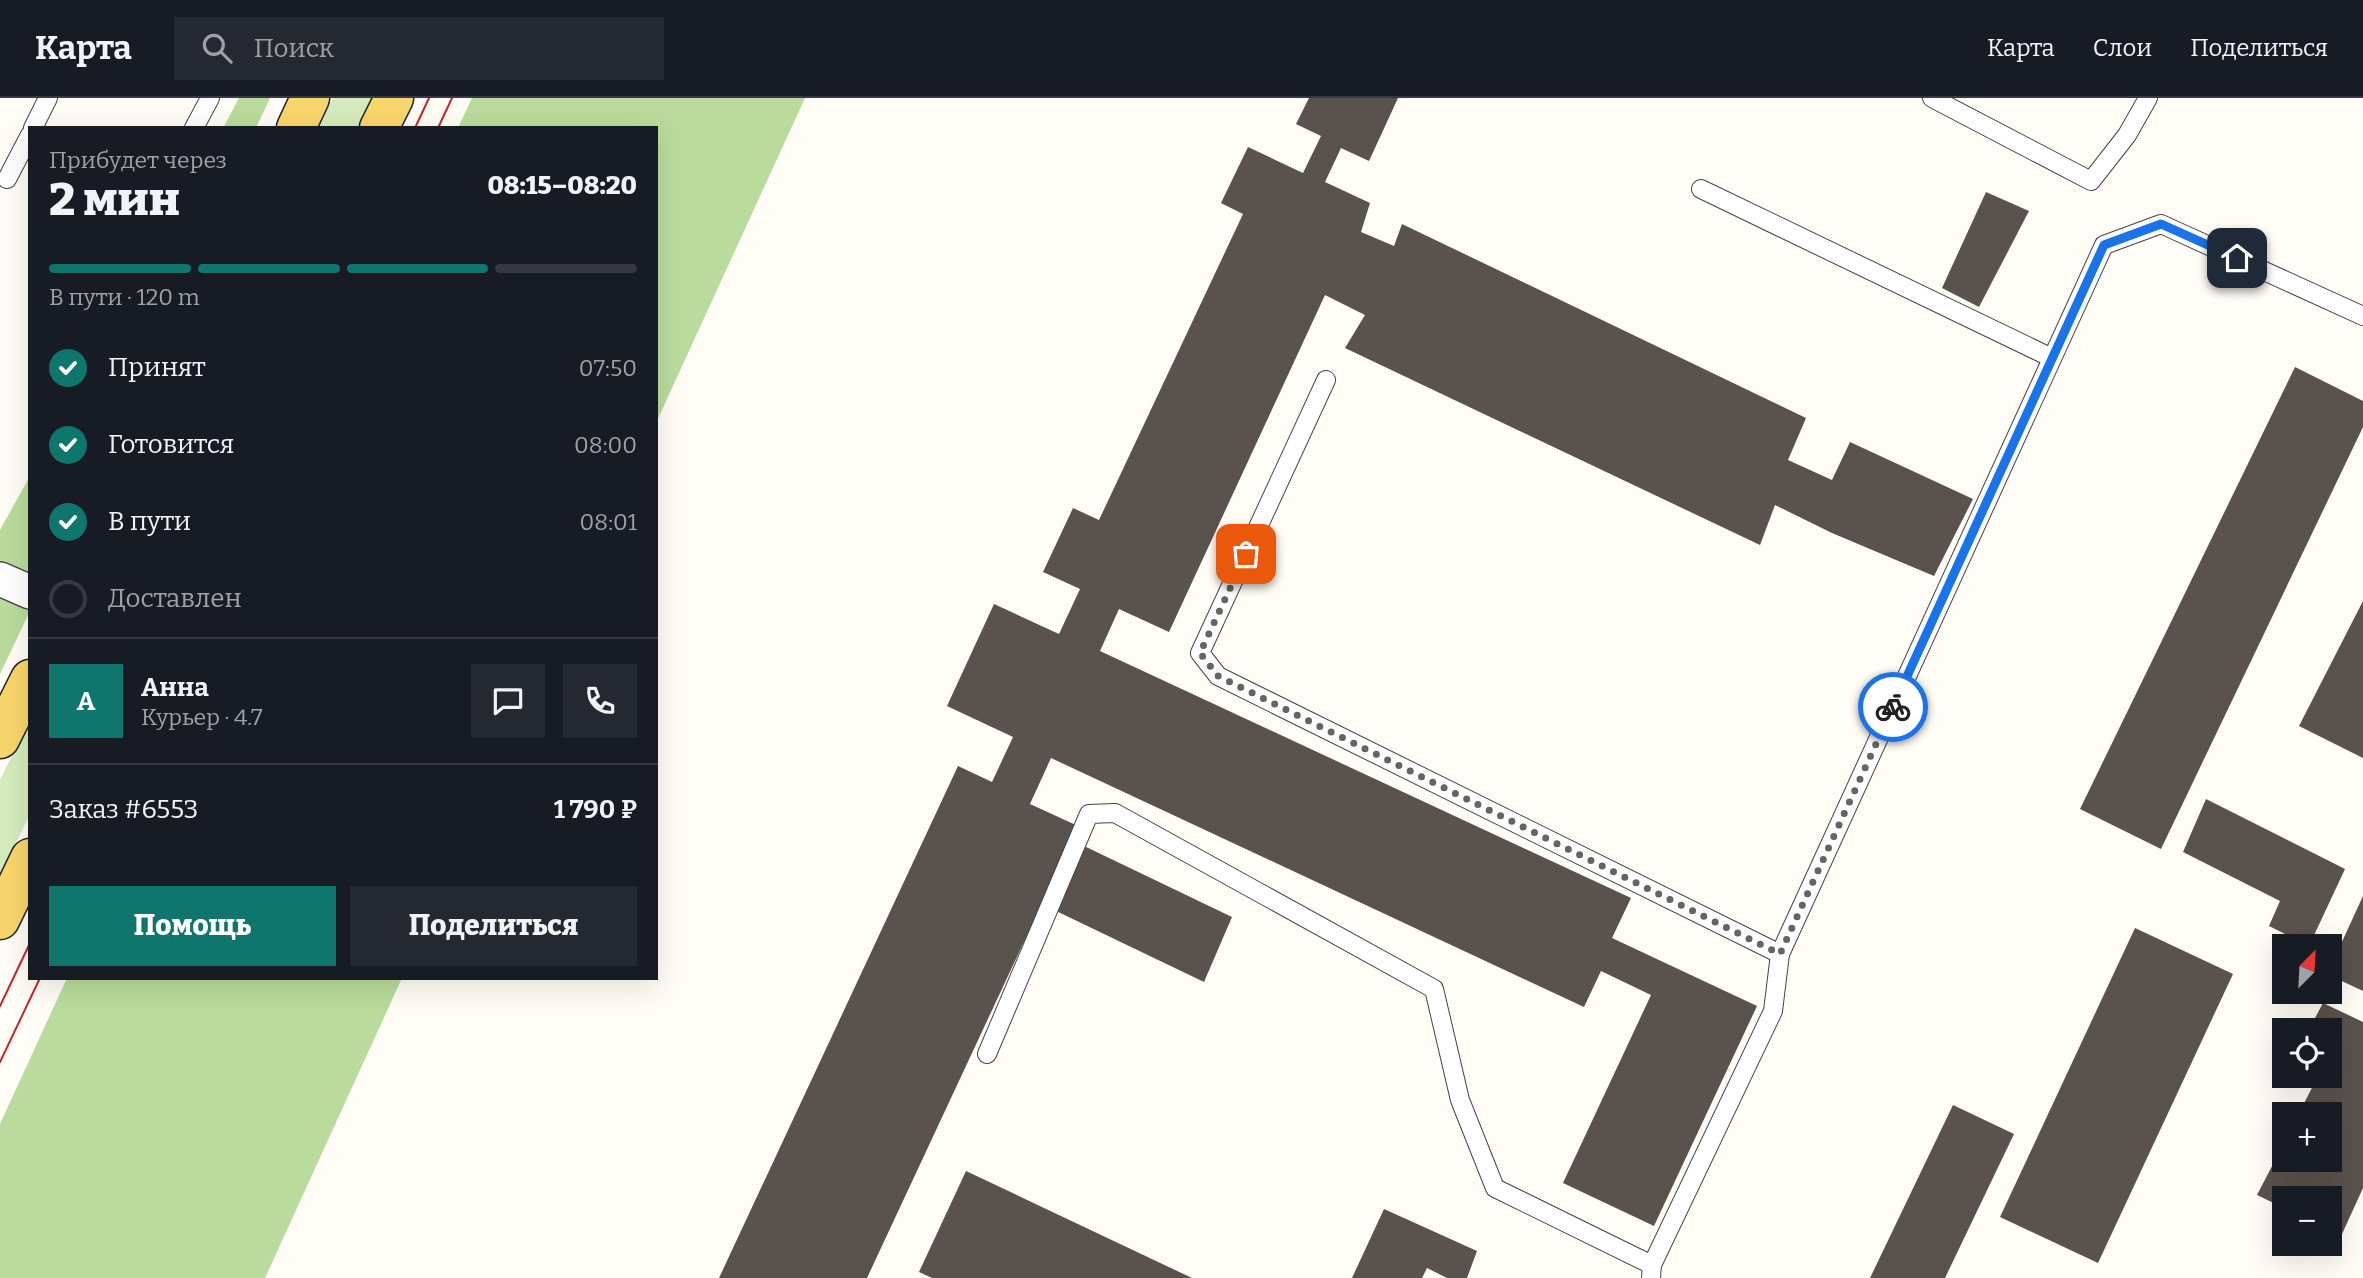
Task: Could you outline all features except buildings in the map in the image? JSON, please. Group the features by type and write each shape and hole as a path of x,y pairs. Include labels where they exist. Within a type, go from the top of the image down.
{"main road":[{"path":"297,126 310,98"},
{"path":"380,126 394,98"},
{"path":"0,739 28,683"},
{"path":"0,920 28,862"}],"street":[{"path":"0,579 28,592"}],"lane":[{"path":"34,126 48,98"},
{"path":"195,126 210,98"},
{"path":"1932,98 2091,181 2127,135 2148,98"},
{"path":"7,179 28,139"},
{"path":"1701,189 2052,358"},
{"path":"987,1054 1089,814 1115,813 1434,989 1460,1100 1495,1188 1652,1272 1773,1011 1780,954 2104,245 2161,224 2363,316"},
{"path":"1326,380 1200,653 1218,676 1780,954"}],"green space":[{"path":"239,98 270,98 257,126 224,126"},
{"path":"333,98 372,98 359,126 320,126"},
{"path":"472,98 805,98 658,419 658,126 459,126"},
{"path":"28,480 28,615 0,674 0,530"},
{"path":"28,723 28,818 0,876 0,780"},
{"path":"66,980 401,980 265,1278 0,1278 0,1124"}],"tram line":[{"path":"416,126 429,98"},
{"path":"439,126 452,98"},
{"path":"0,1006 28,947"},
{"path":"0,1062 39,980"}],"way so far":[{"path":"1246,554 1200,653 1218,676 1780,954 1893,707"}],"route":[{"path":"1893,707 2104,245 2161,224 2237,258"}]}
